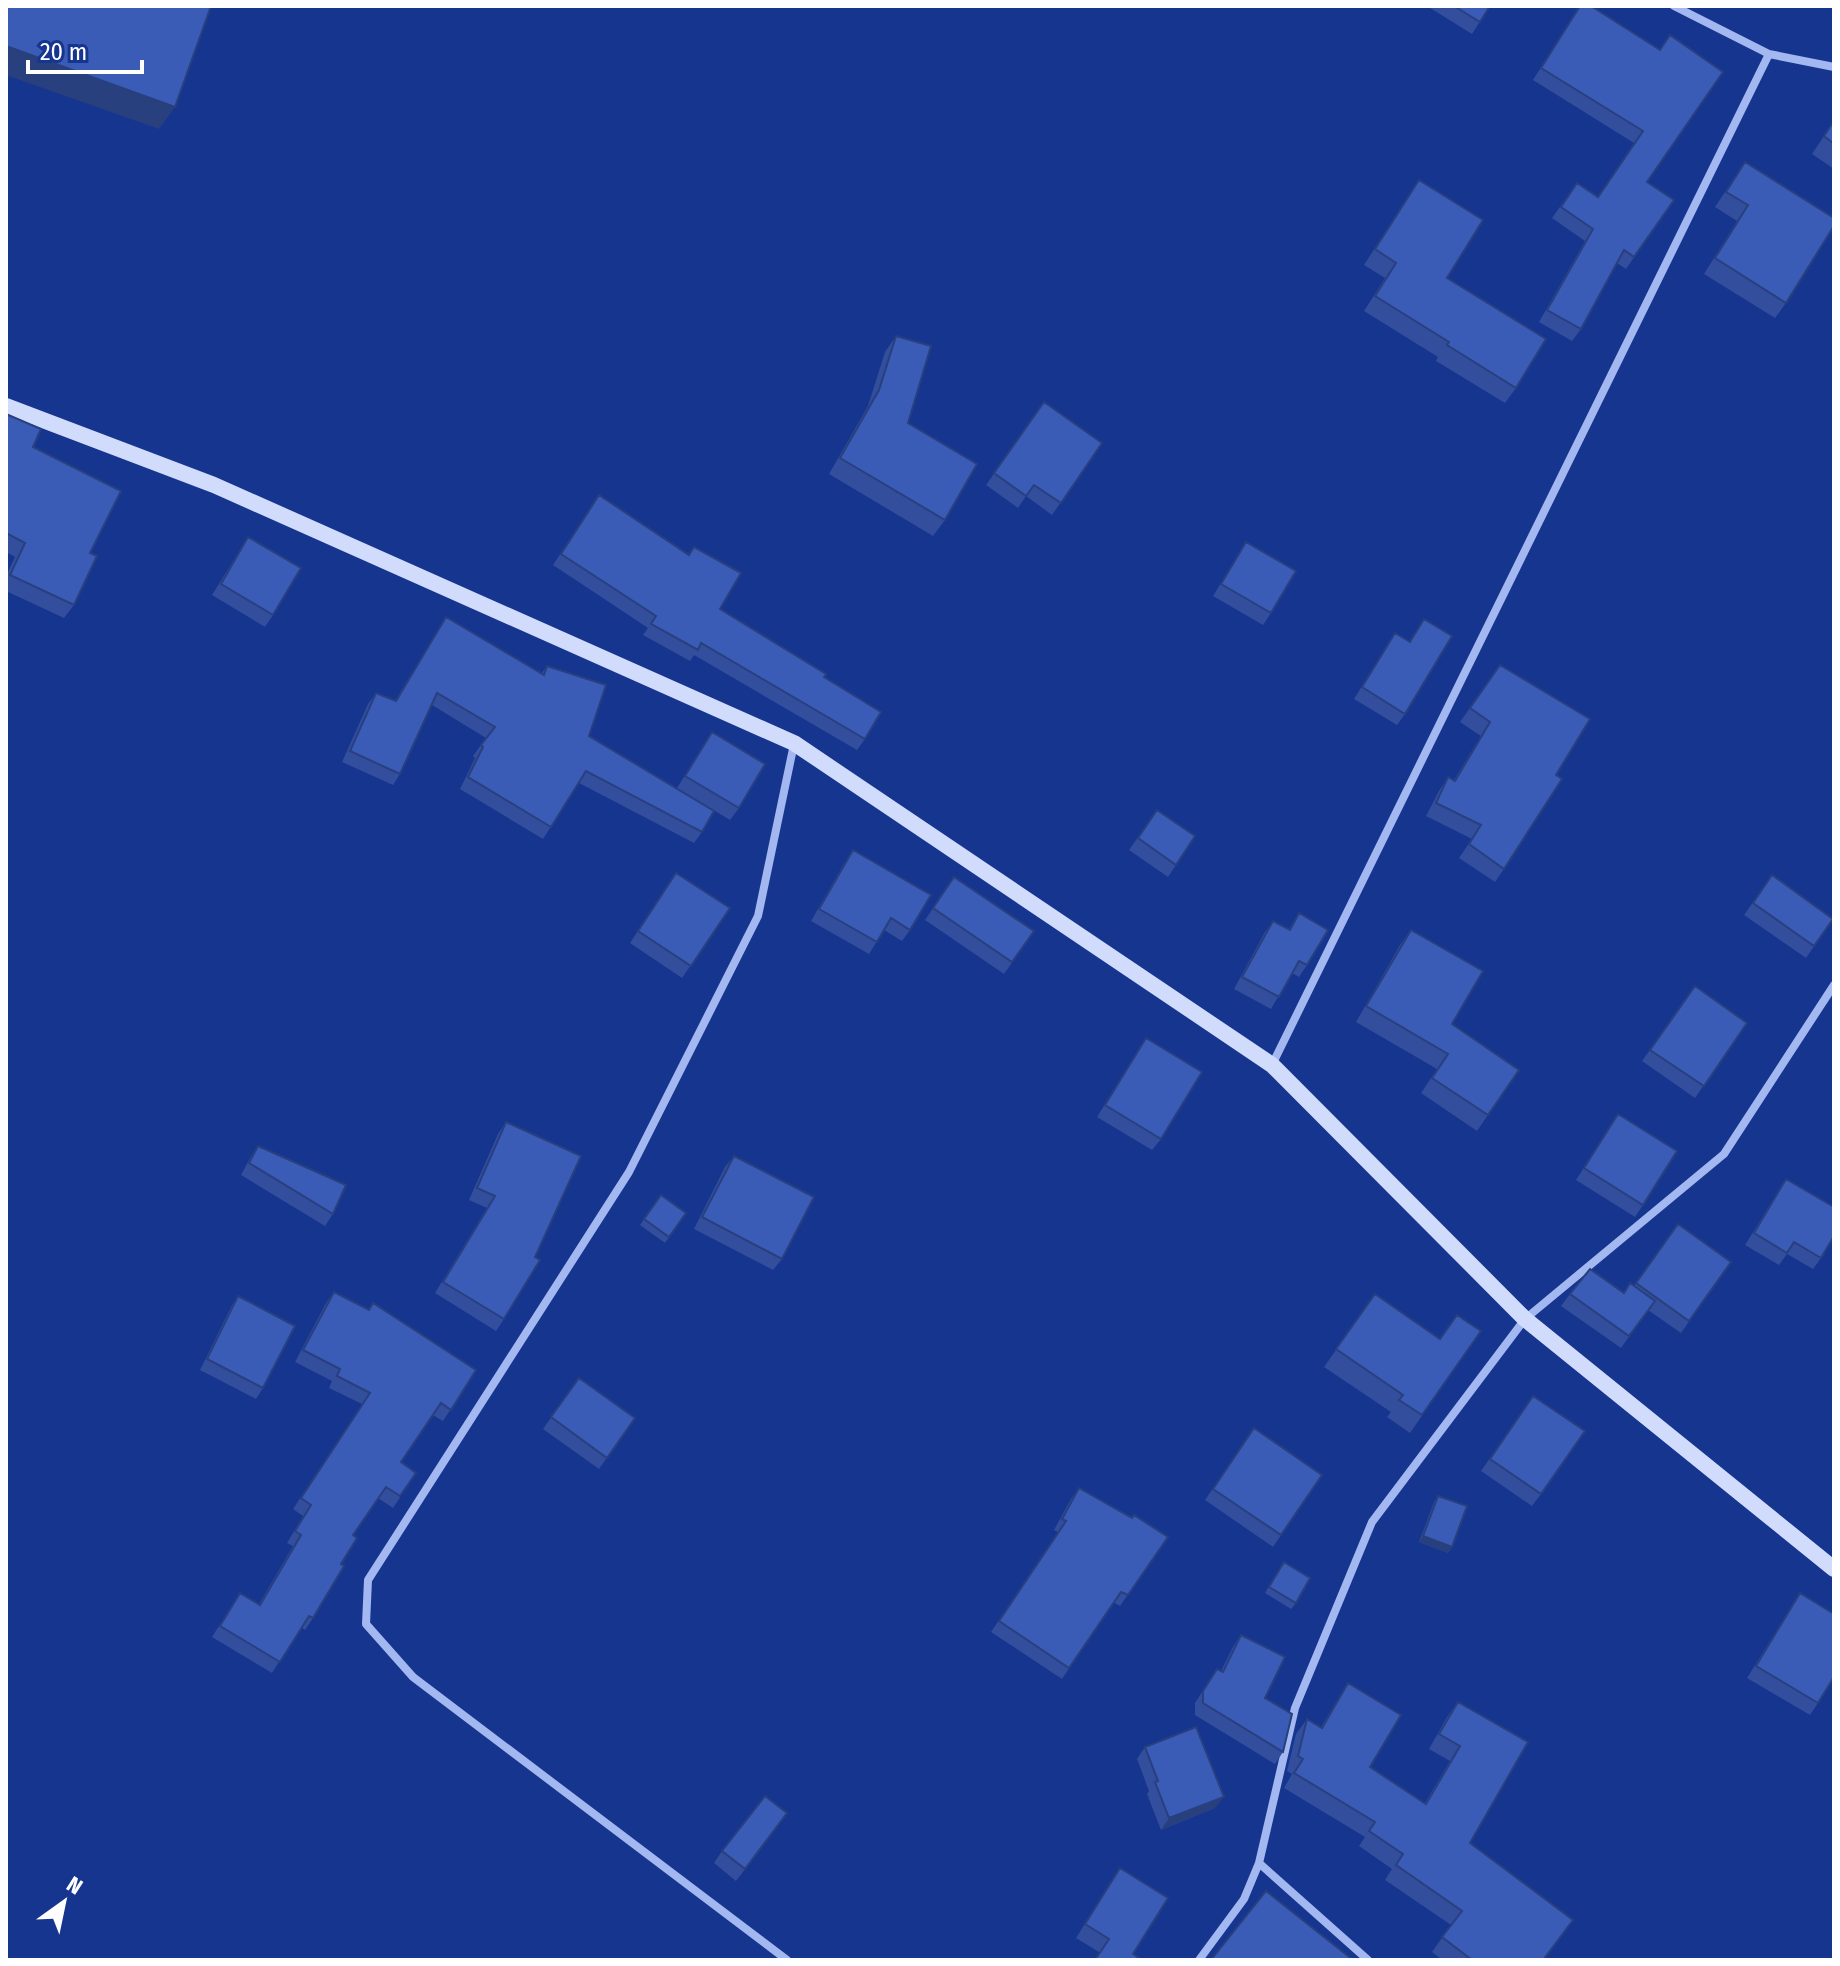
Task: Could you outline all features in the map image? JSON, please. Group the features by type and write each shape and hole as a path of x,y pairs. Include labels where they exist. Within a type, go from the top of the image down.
{"street":[{"path":"1674,6 1769,54 1834,67"},
{"path":"1272,1065 1769,54"},
{"path":"6,406 214,485 794,743 1272,1065 1525,1319 1834,1569"},
{"path":"787,1960 413,1677 366,1624 368,1580 629,1172 758,916 794,743"},
{"path":"1199,1960 1244,1899 1259,1863 1295,1708 1372,1522 1525,1319 1724,1154 1834,985"},
{"path":"1259,1863 1368,1960"}],"building":[{"path":"6,6 211,6 175,107 6,46"},
{"path":"1454,6 1490,6 1480,22"},
{"path":"1580,6 1591,6 1660,50 1670,35 1723,72 1647,182 1674,200 1634,257 1624,250 1581,329 1547,310 1593,229 1561,207 1577,183 1598,197 1643,131 1541,68"},
{"path":"1834,121 1834,144 1824,136"},
{"path":"1745,162 1834,218 1834,226 1786,303 1715,258 1748,205 1726,192"},
{"path":"1419,180 1483,220 1447,278 1546,339 1516,388 1375,296 1396,263 1375,249"},
{"path":"896,336 931,346 908,423 977,464 945,520 840,458 879,390"},
{"path":"1044,402 1102,443 1061,503 1034,485 1026,496 994,473"},
{"path":"6,414 41,429 33,447 121,491 90,553 97,556 74,605 10,575 25,543 6,533"},
{"path":"599,495 689,555 694,547 741,573 720,609 881,712 865,739 701,643 698,650 651,624 656,616 561,554"},
{"path":"248,537 301,568 273,615 221,584"},
{"path":"1246,542 1296,571 1271,613 1221,584"},
{"path":"446,617 544,675 547,666 606,685 589,736 714,811 702,832 586,771 551,827 468,777 483,747 481,745 495,727 437,693 400,774 350,751 376,693 396,701"},
{"path":"1424,619 1452,636 1405,714 1362,687 1395,633 1410,642"},
{"path":"1500,665 1590,719 1556,775 1562,779 1504,869 1469,844 1481,825 1436,803 1448,777 1455,781 1490,722 1470,708"},
{"path":"712,732 765,764 739,808 685,776"},
{"path":"1157,810 1195,836 1176,865 1138,838"},
{"path":"853,850 931,895 910,930 891,918 877,942 819,909"},
{"path":"676,873 730,908 691,966 638,931"},
{"path":"1772,875 1833,919 1814,946 1753,903"},
{"path":"954,877 1034,931 1012,962 933,908"},
{"path":"1299,913 1328,930 1307,965 1299,961 1279,997 1242,977 1273,921 1290,930"},
{"path":"1411,930 1483,971 1452,1024 1519,1070 1488,1115 1432,1078 1448,1054 1366,1006"},
{"path":"1695,986 1747,1023 1704,1086 1650,1050"},
{"path":"1146,1038 1202,1072 1161,1139 1105,1105"},
{"path":"1618,1114 1677,1151 1643,1205 1584,1168"},
{"path":"506,1122 581,1156 535,1257 540,1260 504,1319 443,1282 495,1196 477,1188"},
{"path":"258,1146 346,1185 333,1214 249,1163"},
{"path":"734,1156 814,1197 782,1259 702,1217"},
{"path":"1786,1179 1834,1207 1834,1236 1821,1258 1794,1242 1787,1253 1754,1233"},
{"path":"661,1195 686,1213 669,1237 644,1219"},
{"path":"1678,1224 1731,1262 1689,1321 1636,1283"},
{"path":"1590,1269 1624,1293 1630,1283 1655,1301 1629,1336 1570,1294"},
{"path":"334,1292 369,1310 373,1303 476,1370 451,1410 441,1403 401,1462 416,1473 400,1496 386,1487 353,1535 357,1538 341,1564 344,1566 313,1618 309,1616 280,1662 220,1626 240,1593 260,1605 301,1535 295,1531 311,1505 301,1498 370,1393 337,1376 340,1369 303,1350"},
{"path":"1375,1294 1440,1339 1457,1315 1481,1331 1422,1415 1399,1400 1403,1395 1336,1349"},
{"path":"238,1296 295,1326 263,1388 207,1359"},
{"path":"579,1378 635,1418 607,1458 551,1417"},
{"path":"1533,1396 1585,1431 1541,1494 1490,1459"},
{"path":"1254,1428 1322,1475 1281,1535 1213,1489"},
{"path":"1079,1488 1132,1518 1134,1515 1168,1537 1128,1595 1121,1592 1069,1668 999,1621 1066,1521 1062,1519"},
{"path":"1438,1496 1467,1506 1452,1547 1423,1536"},
{"path":"1284,1562 1310,1578 1296,1603 1269,1587"},
{"path":"1800,1593 1834,1614 1834,1677 1818,1703 1756,1666"},
{"path":"1241,1635 1285,1657 1265,1698 1292,1714 1283,1752 1203,1703 1203,1691 1217,1669 1223,1672"},
{"path":"1348,1683 1401,1715 1370,1767 1426,1804 1460,1746 1439,1734 1458,1702 1528,1742 1470,1843 1573,1920 1543,1960 1472,1960 1442,1937 1462,1911 1396,1865 1403,1854 1369,1831 1375,1822 1294,1773 1303,1759 1298,1756 1307,1719 1322,1728"},
{"path":"1196,1727 1224,1797 1169,1818 1145,1747"},
{"path":"765,1796 787,1813 745,1869 722,1851"},
{"path":"1120,1868 1168,1898 1133,1954 1142,1960 1095,1960 1109,1939 1085,1924"},
{"path":"1266,1891 1353,1960 1211,1960"}]}
